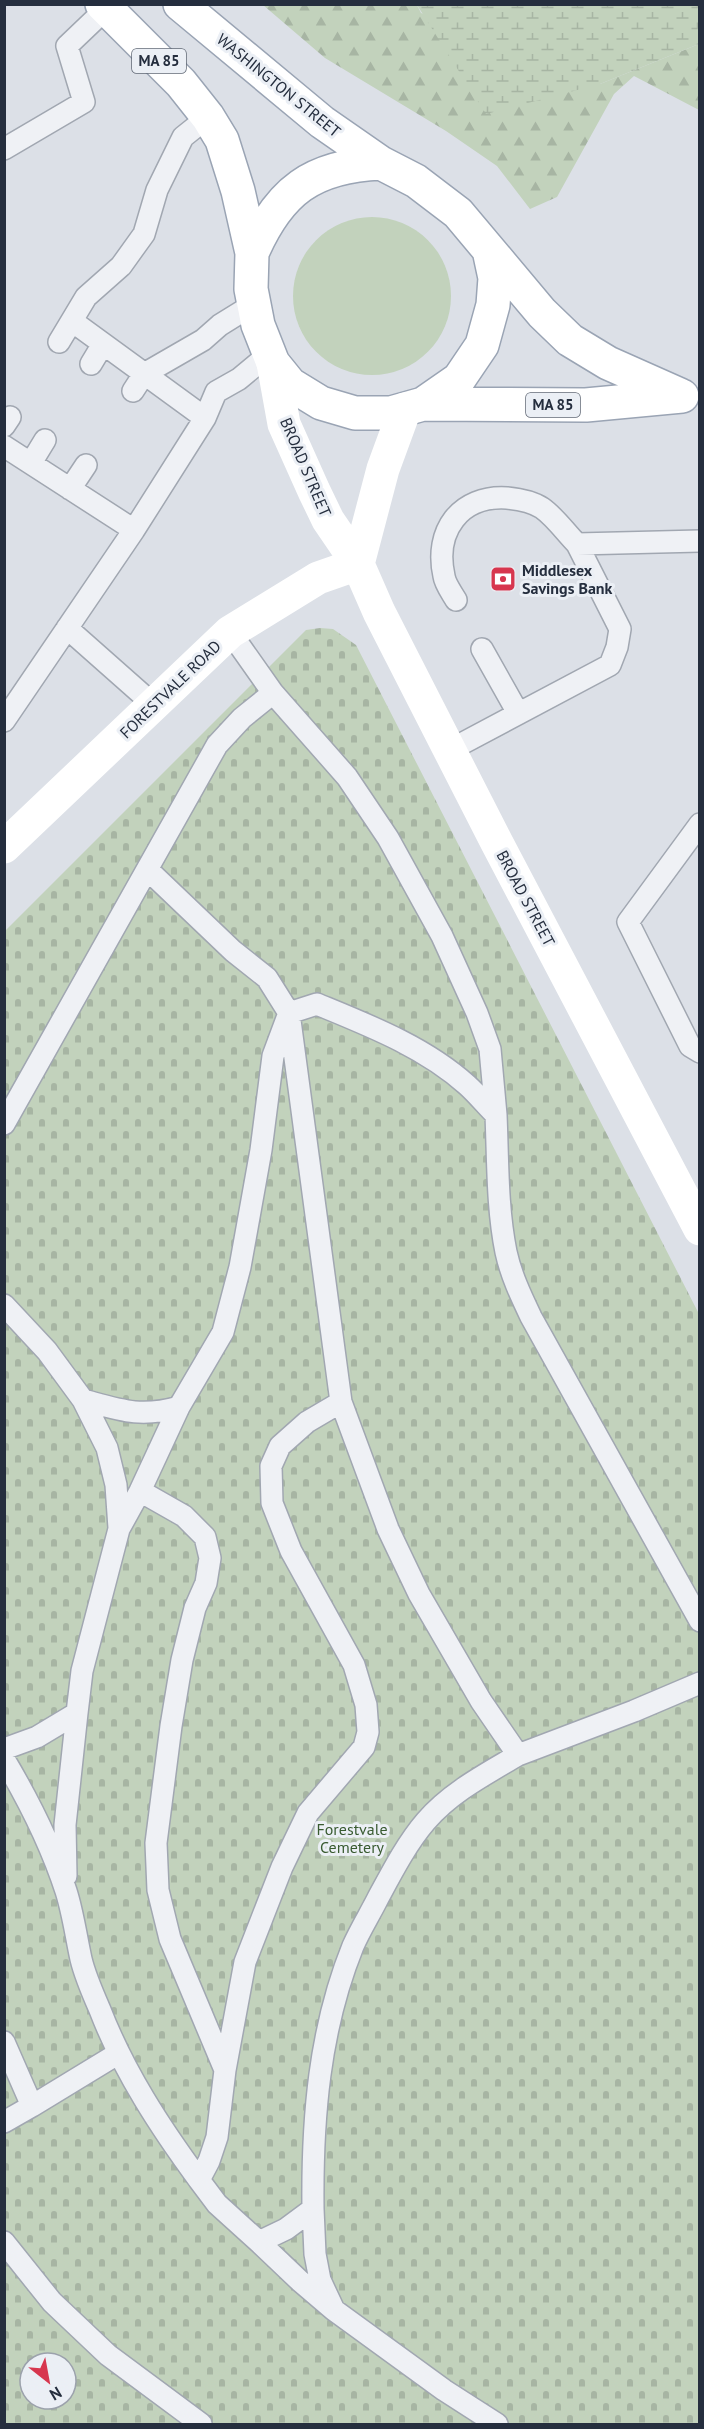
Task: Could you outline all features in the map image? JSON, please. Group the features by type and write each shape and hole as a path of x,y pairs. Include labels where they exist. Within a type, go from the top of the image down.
{"main road":[{"name":"WASHINGTON STREET","path":"180,4 281,90 381,163 416,181 458,213 542,313 570,340 608,363 694,395"},
{"name":"WASHINGTON STREET","path":"106,6 181,83 208,117 222,140 238,191 252,253 252,289 258,325 271,358 290,384 321,403 355,413 391,413 414,406 459,379 482,345 494,296 495,278 489,250"},
{"name":"WASHINGTON STREET","path":"252,253 263,227 279,204 300,185 334,169 353,164 381,163"},
{"name":"BROAD STREET","path":"271,358 284,424 328,520 358,564 379,612 496,843 699,1229"},
{"name":"WASHINGTON STREET","path":"414,406 586,405 694,395"},
{"path":"358,564 380,478 414,406"},
{"name":"FORESTVALE ROAD","path":"4,847 230,632 318,578 358,564"}],"lane":[{"path":"4,149 84,102 67,46 106,6"},
{"path":"59,342 86,297 121,266 144,234 157,190 183,137 208,117"},
{"path":"138,382 254,304"},
{"path":"72,321 103,344 138,382 205,418"},
{"path":"91,364 103,344"},
{"path":"4,721 134,530 205,418 216,392 271,358"},
{"path":"31,463 45,440"},
{"path":"4,446 134,530"},
{"path":"70,489 86,465"},
{"path":"450,750 610,665 617,647 620,629 577,544 541,507 515,498 493,497 468,505 450,522 441,546 444,578 456,600"},
{"path":"577,544 699,541"},
{"path":"67,628 154,705"},
{"path":"230,632 273,693 347,777 388,838 442,936 477,1013 490,1049 506,1253 515,1282 531,1317 699,1621"},
{"path":"482,649 518,713"},
{"path":"4,1124 217,745 242,718 273,693"},
{"path":"699,824 628,922 690,1046 699,1052"},
{"path":"147,870 233,951 267,978 289,1013 341,1402 388,1529 419,1594 481,1701 518,1755"},
{"path":"289,1013 317,1004 362,1023 426,1056 465,1084 496,1115"},
{"path":"66,1892 65,1825 82,1671 119,1529 140,1491 179,1407 223,1332 242,1255 261,1150 273,1056 289,1013"},
{"path":"4,1305 47,1351 83,1400 107,1448 116,1485 119,1529"},
{"path":"83,1400 130,1413 160,1413 179,1407"},
{"path":"198,2180 209,2161 217,2137 225,2070 245,1962 282,1867 308,1814 364,1747 368,1732 366,1705 354,1665 291,1551 272,1503 271,1466 280,1446 307,1422 341,1402"},
{"path":"140,1491 184,1516 205,1537 210,1558 206,1583 195,1608 182,1660 156,1843 158,1890 170,1939 225,2070"},
{"path":"334,2310 320,2280 315,2254 313,2152 320,2065 334,2001 353,1945 391,1874 426,1821 462,1789 518,1755 634,1711 699,1683"},
{"path":"4,1749 37,1737 77,1713"},
{"path":"4,1759 25,1794 43,1832 66,1892 82,1962 119,2053 167,2137 198,2180 217,2204 300,2282 334,2310 435,2384 496,2424"},
{"path":"4,2042 32,2106"},
{"path":"4,2122 119,2053"},
{"path":"259,2242 286,2229 313,2209"},
{"path":"4,2242 52,2302 108,2355 201,2424"}],"green space":[{"path":"263,5 417,5 421,13 600,84 699,44 699,110 634,76 614,94 557,197 530,209 497,166 446,131 325,58"},
{"path":"417,5 699,5 699,44 600,84 486,114"},
{"path":"372,217 387,218 402,223 416,230 428,240 438,252 445,266 450,281 450,311 445,326 438,340 428,352 416,362 402,369 387,374 372,375 357,374 342,369 328,362 316,352 306,340 299,326 294,311 293,296 294,281 299,266 306,252 316,240 328,230 342,223 357,218"},
{"name":"Forestvale Cemetery","path":"333,629 356,645 699,1314 699,2424 5,2424 4,932 306,630"}],"place":[{"name":"Middlesex Savings Bank","path":"503,579"}]}
